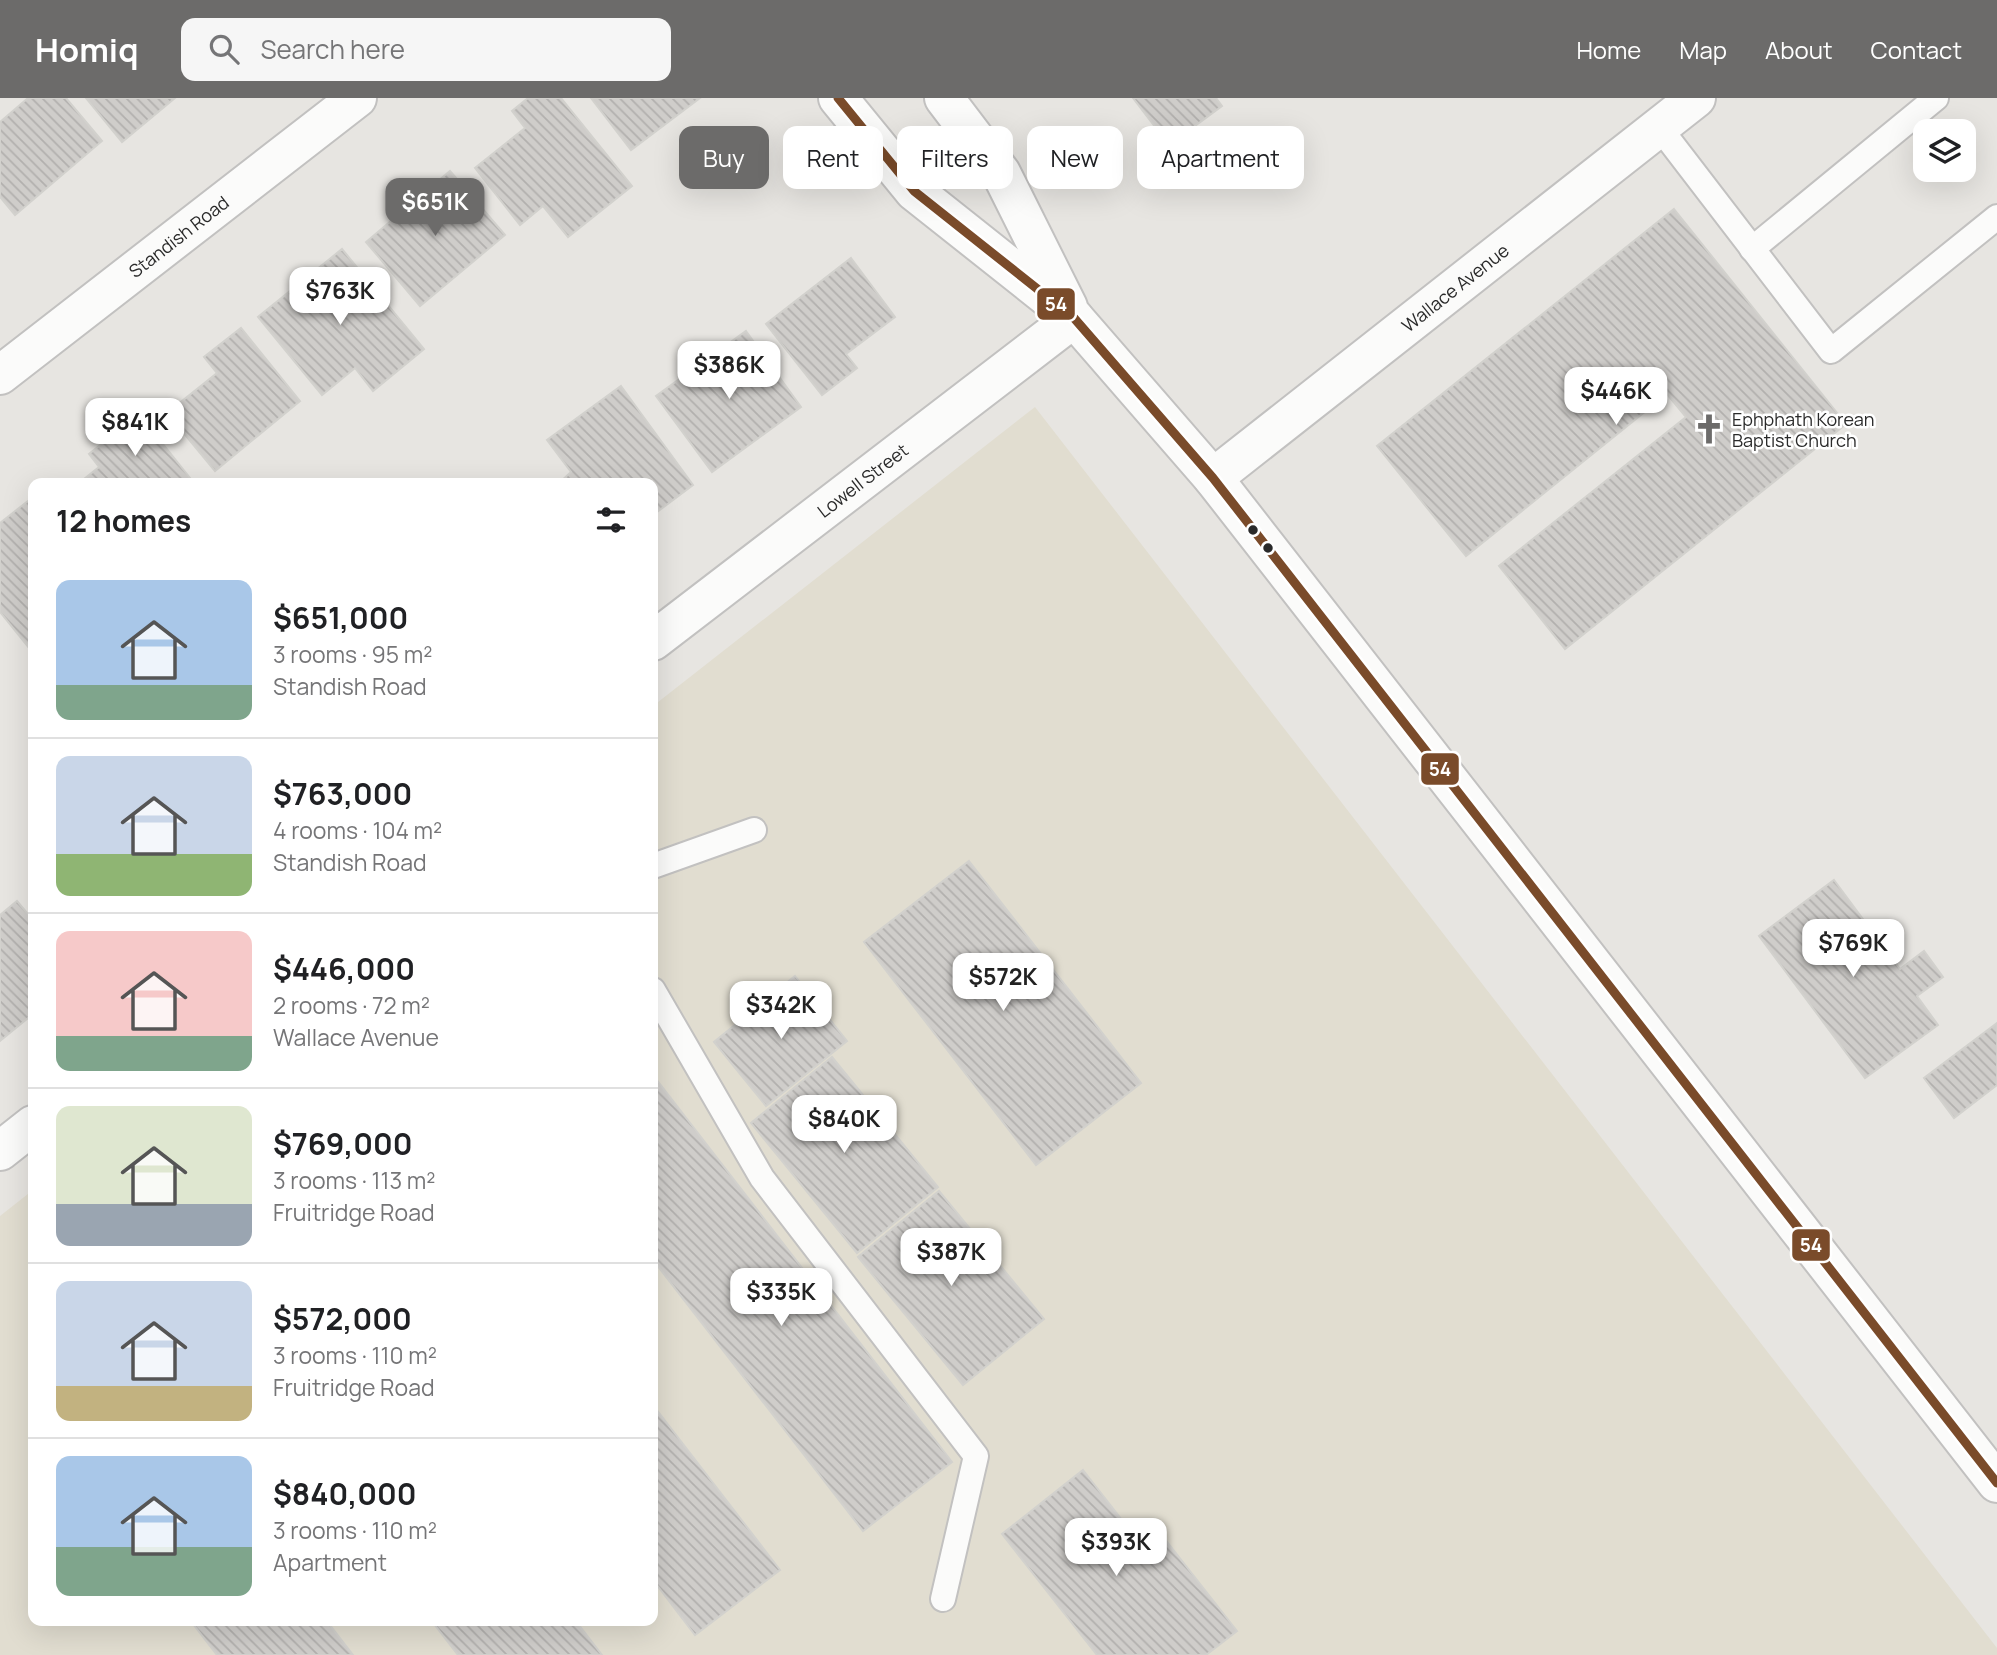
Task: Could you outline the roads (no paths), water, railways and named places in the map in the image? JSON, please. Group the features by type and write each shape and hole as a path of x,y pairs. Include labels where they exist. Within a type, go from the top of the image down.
{"main road":[{"name":"Standish Road","path":"0,375 357,98"},
{"path":"838,98 914,191 1074,318 1213,478 1997,1483"},
{"path":"944,98 1001,173 1074,318"},
{"name":"Wallace Avenue","path":"1213,478 1696,98"},
{"name":"Lowell Street","path":"658,637 1074,318"},
{"path":"0,1151 28,1129"}],"lane":[{"path":"1752,249 1936,98"},
{"path":"1659,127 1831,351 1997,217"},
{"path":"658,864 754,830"},
{"path":"658,999 762,1178 976,1456 943,1599"}],"place":[{"name":"Ephphath Korean Baptist Church","path":"1709,429"}]}
